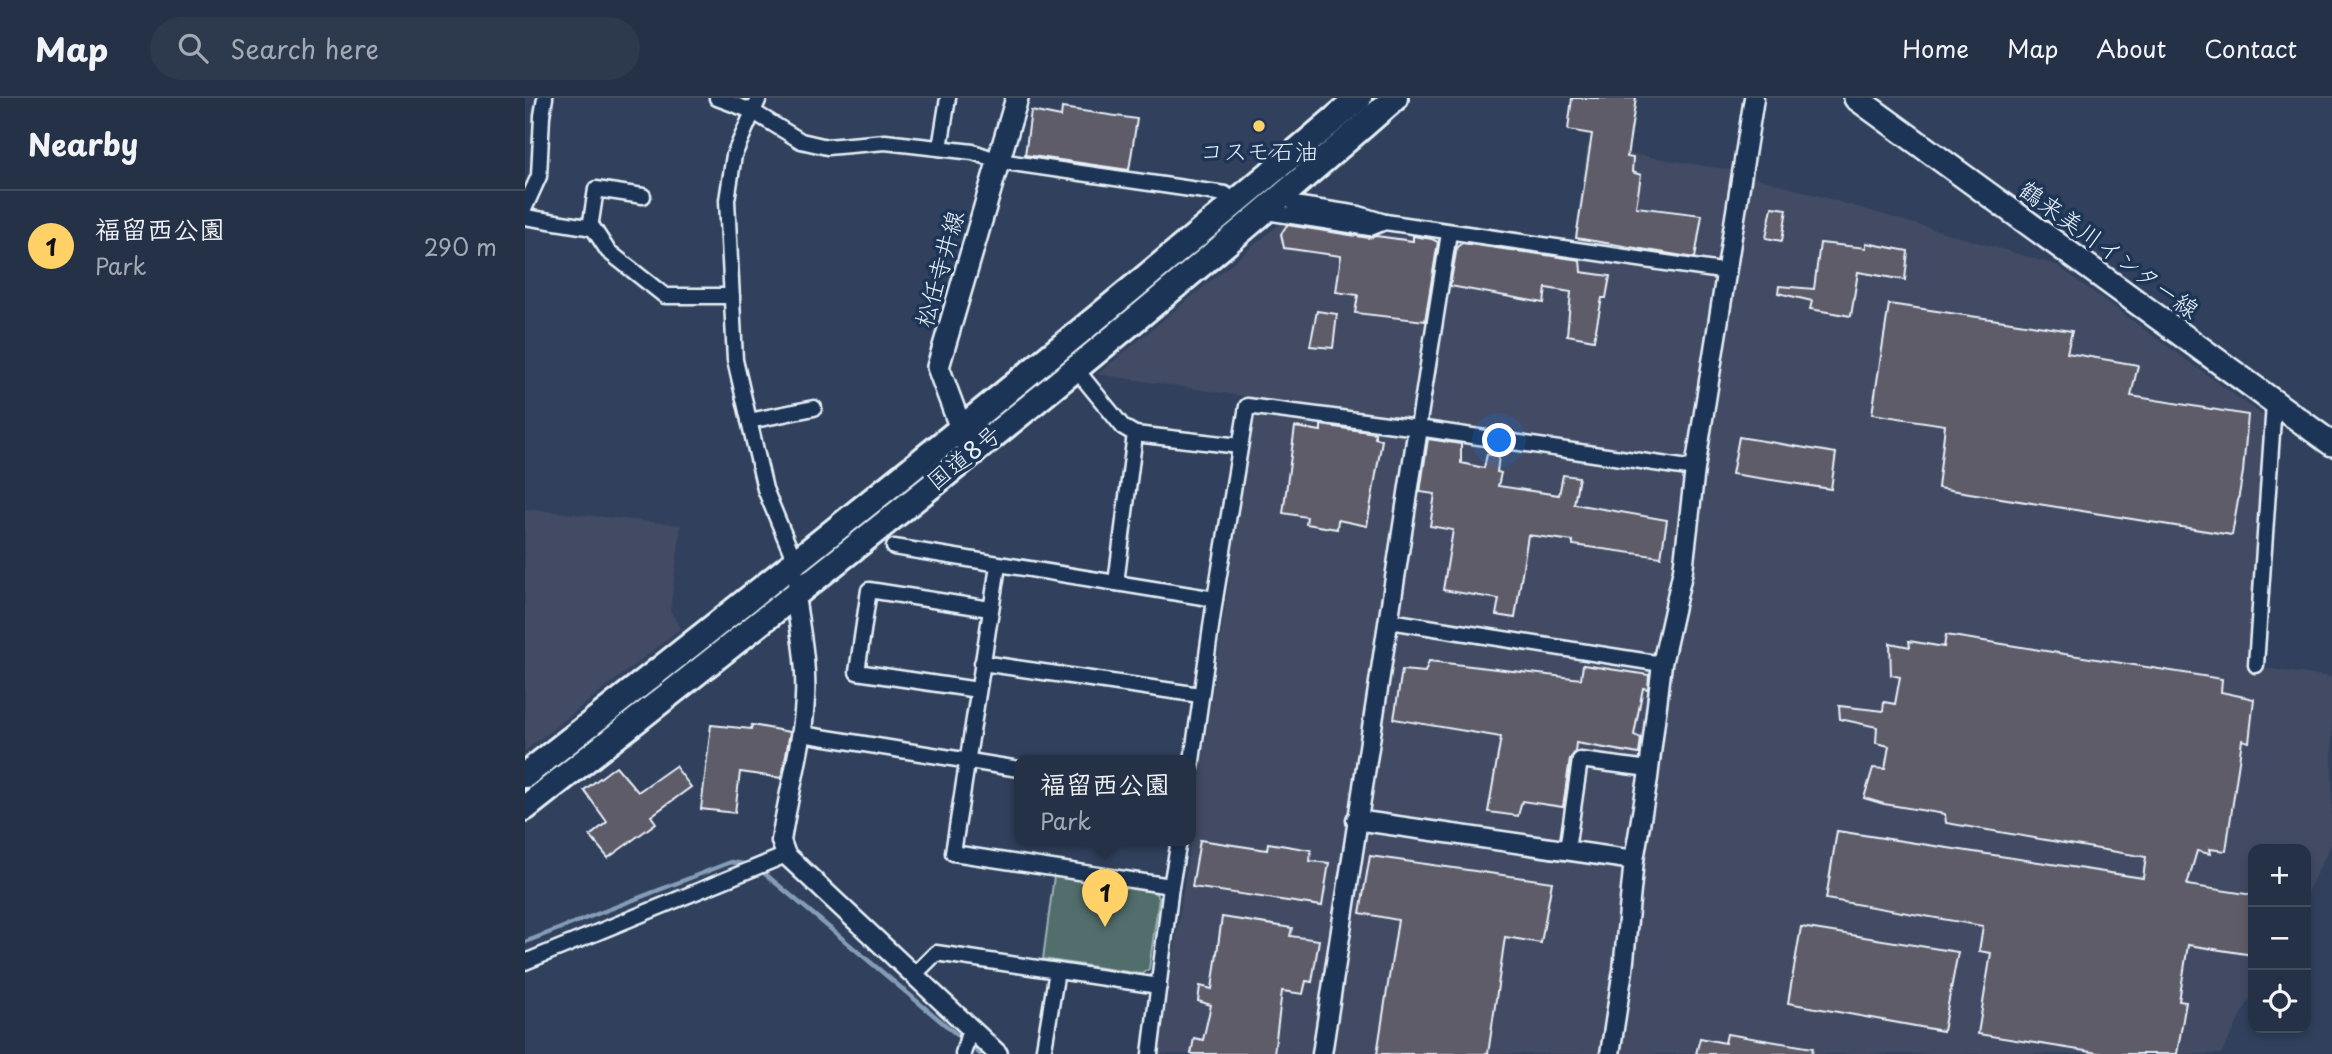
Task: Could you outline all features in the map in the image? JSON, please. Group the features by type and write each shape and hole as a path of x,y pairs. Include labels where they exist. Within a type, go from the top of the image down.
{"highway":[{"name":"国道8号","path":"525,775 796,564 1194,239 1359,98"},
{"name":"国道8号","path":"525,808 795,596 971,453 1266,212 1395,98"}],"main road":[{"name":"松任寺井線","path":"971,453 938,367 1017,98"},
{"name":"鶴来美川インター線","path":"1856,98 2274,404 2332,443"}],"street":[{"path":"525,207 539,176 545,98"},
{"path":"717,98 756,104 801,141 827,147 885,142 974,152 999,161 1225,194"},
{"path":"940,148 948,98"},
{"path":"1610,1054 1662,664 1683,570 1695,469 1754,98"},
{"path":"756,104 734,155 727,200 735,360 765,489 796,564 795,596 805,663 801,734 781,841 786,855 913,976 966,1041 998,1054"},
{"path":"590,228 596,189 643,196"},
{"path":"1294,204 1359,214 1385,222 1449,233 1728,272"},
{"path":"1266,212 1370,228 1385,222"},
{"path":"525,217 593,229 608,251 665,296 732,296"},
{"path":"1322,1054 1356,820 1390,621 1449,233"},
{"path":"1075,368 1123,427 1135,434 1240,446"},
{"path":"2256,665 2274,404"},
{"path":"1193,755 1247,406 1695,469"},
{"path":"749,421 814,408"},
{"path":"1116,583 1135,434"},
{"path":"894,547 998,566 1215,599"},
{"path":"998,566 953,853 1171,886"},
{"path":"978,690 857,671 869,590 990,608"},
{"path":"1390,621 1662,664"},
{"path":"982,663 1201,695"},
{"path":"801,734 1014,768"},
{"path":"1567,850 1580,760 1649,769"},
{"path":"1356,820 1634,860"},
{"path":"1150,1054 1178,846"},
{"path":"525,962 786,855"},
{"path":"913,976 936,953 1159,986"},
{"path":"1043,1054 1057,971"}],"shaded area":[{"path":"1587,147 1730,170 2056,265 2266,418 2253,667 2332,677 2332,843 2311,884 2311,844 2248,844 2248,1003 2221,1054 1159,1054 1190,846 1196,846 1196,804 1256,398 1098,374 1281,223 1573,253"},
{"path":"525,509 681,525 670,611 681,628 525,751"}],"green space":[{"path":"1054,876 1153,890 1159,898 1149,969 1141,974 1043,959"}],"building":[{"path":"1572,98 1636,98 1627,157 1633,158 1632,172 1641,175 1636,207 1702,215 1695,258 1576,238 1592,134 1568,130"},
{"path":"1062,108 1137,119 1129,170 1025,155 1031,111 1061,117"},
{"path":"1772,207 1787,209 1782,241 1766,238"},
{"path":"1287,225 1369,238 1376,236 1413,241 1413,236 1438,242 1425,321 1355,313 1358,295 1336,292 1341,256 1284,248 1281,234"},
{"path":"1462,243 1580,260 1581,272 1610,276 1606,298 1602,298 1594,340 1567,335 1571,292 1546,288 1544,303 1450,286 1457,247"},
{"path":"1820,243 1866,248 1866,243 1908,251 1905,280 1858,272 1851,316 1810,309 1812,301 1778,293 1779,286 1814,289"},
{"path":"1889,304 2072,331 2067,353 2138,365 2131,396 2248,415 2243,472 2232,535 1938,488 1945,425 1872,414"},
{"path":"1317,311 1337,314 1333,348 1310,346"},
{"path":"1321,425 1375,433 1375,438 1382,440 1367,526 1338,520 1337,529 1306,524 1307,517 1283,513 1295,427 1321,431"},
{"path":"1739,437 1836,453 1831,489 1732,474"},
{"path":"1428,439 1461,444 1461,463 1484,468 1487,454 1499,456 1497,472 1501,473 1498,486 1559,495 1563,475 1579,477 1574,504 1667,520 1661,557 1573,545 1573,541 1528,535 1515,618 1496,615 1499,599 1443,590 1453,530 1430,526 1435,494 1420,492"},
{"path":"1946,635 2222,679 2221,692 2254,699 2249,742 2242,740 2226,851 2209,849 2210,854 2197,851 2187,885 2248,894 2248,954 2188,945 2179,1001 2186,1002 2177,1054 2104,1054 1978,1034 1991,953 1979,951 1983,926 1826,899 1837,831 2143,878 2146,857 1946,823 1945,814 1864,798 1873,768 1885,769 1889,746 1876,743 1877,727 1840,719 1839,706 1883,711 1884,702 1895,704 1900,677 1891,675 1890,643 1910,647 1909,641 1944,647"},
{"path":"1429,661 1581,679 1583,665 1649,675 1648,689 1643,688 1634,735 1641,738 1639,754 1576,743 1575,752 1570,759 1563,807 1522,801 1518,816 1488,812 1501,737 1394,719 1402,670 1425,672"},
{"path":"711,725 751,729 752,725 790,732 782,778 740,772 735,813 701,809"},
{"path":"616,766 638,792 675,766 691,787 651,816 656,823 608,858 590,836 607,822 584,790"},
{"path":"1200,840 1267,850 1268,843 1311,850 1310,861 1329,863 1322,906 1192,887"},
{"path":"1370,856 1552,882 1541,943 1505,937 1488,1054 1377,1054 1398,920 1360,913"},
{"path":"1222,917 1292,928 1290,936 1319,940 1312,982 1306,981 1303,994 1282,991 1274,1054 1191,1054 1194,1038 1203,1040 1211,1005 1198,1001 1200,986 1212,989"},
{"path":"1801,927 1958,952 1943,1031 1788,1003"},
{"path":"1727,1034 1813,1048 1812,1054 1696,1054 1700,1038 1725,1043"}],"waterway":[{"path":"525,942 731,862 750,865"},
{"path":"758,868 980,1054"}],"place":[{"name":"コスモ石油","path":"1259,126"},
{"name":"福留西公園","path":"1105,927"}]}
